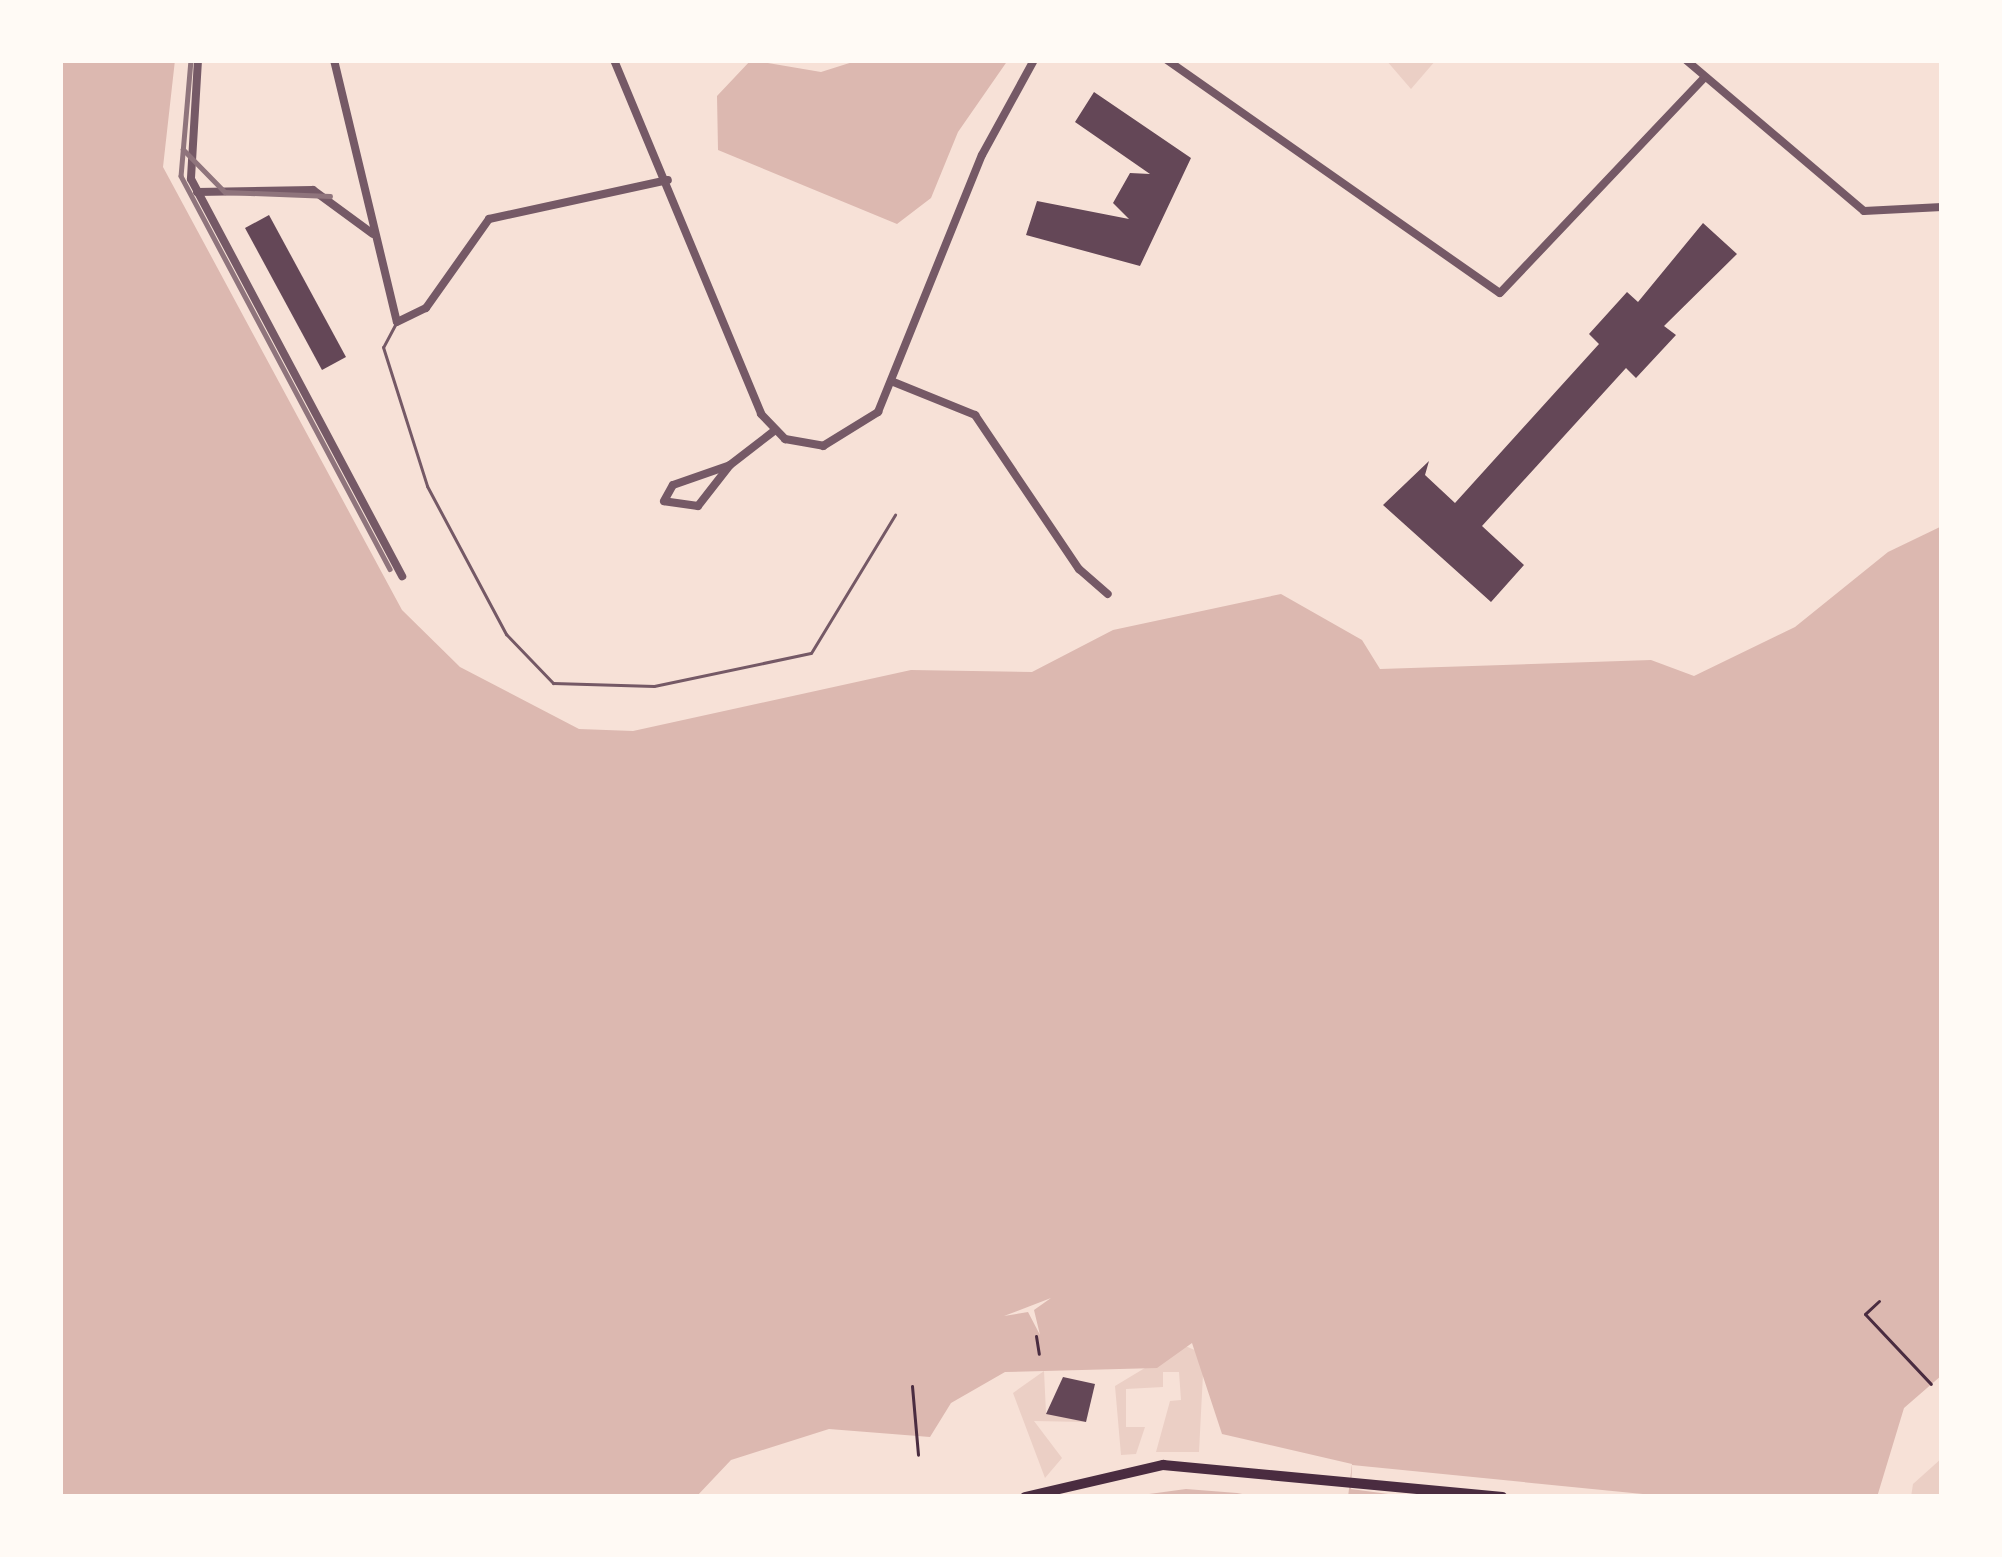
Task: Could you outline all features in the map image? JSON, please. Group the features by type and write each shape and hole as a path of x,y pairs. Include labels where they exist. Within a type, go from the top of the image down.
{"main road":[{"path":"1025,1497 1163,1465 1502,1497"}],"street":[{"path":"198,60 184,153 197,191 402,576"},
{"path":"334,60 397,322 426,308 475,233 504,211 668,180"},
{"path":"614,60 774,431 811,446 849,438 891,382 982,155 1034,60"},
{"path":"1167,60 1500,293 1704,78"},
{"path":"1686,60 1864,211 1942,207"},
{"path":"197,191 314,190 374,235"},
{"path":"891,382 975,415 1078,568 1108,594"},
{"path":"730,465 673,484 664,501 693,509 730,465 774,431"}],"lane":[{"path":"397,322 383,347 427,486 506,634 553,683 654,686 811,653 895,514"}],"path":[{"path":"1879,1301 1865,1314 1931,1384"},
{"path":"1036,1336 1039,1354"},
{"path":"912,1386 917,1455"}],"shaded area":[{"path":"60,60 175,60 163,167 402,610 460,667 579,729 633,731 911,670 1032,672 1113,630 1281,594 1362,640 1380,669 1651,660 1694,676 1795,627 1888,552 1942,526 1942,1375 1904,1408 1877,1497 1348,1497 1352,1464 1222,1434 1192,1343 1157,1368 1005,1372 951,1403 930,1437 829,1429 731,1460 696,1497 60,1497"},
{"path":"751,60 821,72 859,60 1008,60 958,132 931,198 897,224 718,150 717,96"},
{"path":"1386,60 1436,60 1411,89"},
{"path":"1183,1345 1204,1354 1199,1452 1156,1452 1170,1401 1181,1400 1179,1372 1163,1372 1163,1387 1126,1389 1126,1427 1145,1427 1136,1454 1121,1455 1115,1386"},
{"path":"1044,1371 1046,1413 1086,1422 1034,1421 1062,1458 1045,1478 1013,1393"},
{"path":"1942,1458 1942,1497 1911,1497 1913,1484"},
{"path":"1186,1489 1237,1493 1258,1497 1127,1497"}],"pier":[{"path":"1051,1298 1034,1310 1040,1335 1028,1312 1004,1316"},
{"path":"1352,1465 1673,1497 1411,1497 1351,1489"}],"building":[{"path":"1094,92 1191,158 1140,266 1026,235 1037,201 1129,219 1113,203 1130,173 1150,174 1075,122"},
{"path":"269,215 346,357 322,370 245,228"},
{"path":"1703,223 1737,254 1664,326 1676,335 1636,378 1626,368 1482,526 1524,565 1491,602 1383,505 1429,461 1425,475 1455,503 1599,344 1589,334 1627,292 1638,302"},
{"path":"1063,1377 1095,1384 1086,1422 1046,1414"}],"railway":[{"path":"191,60 181,176 390,569"},
{"path":"183,149 225,192 330,196"}]}
